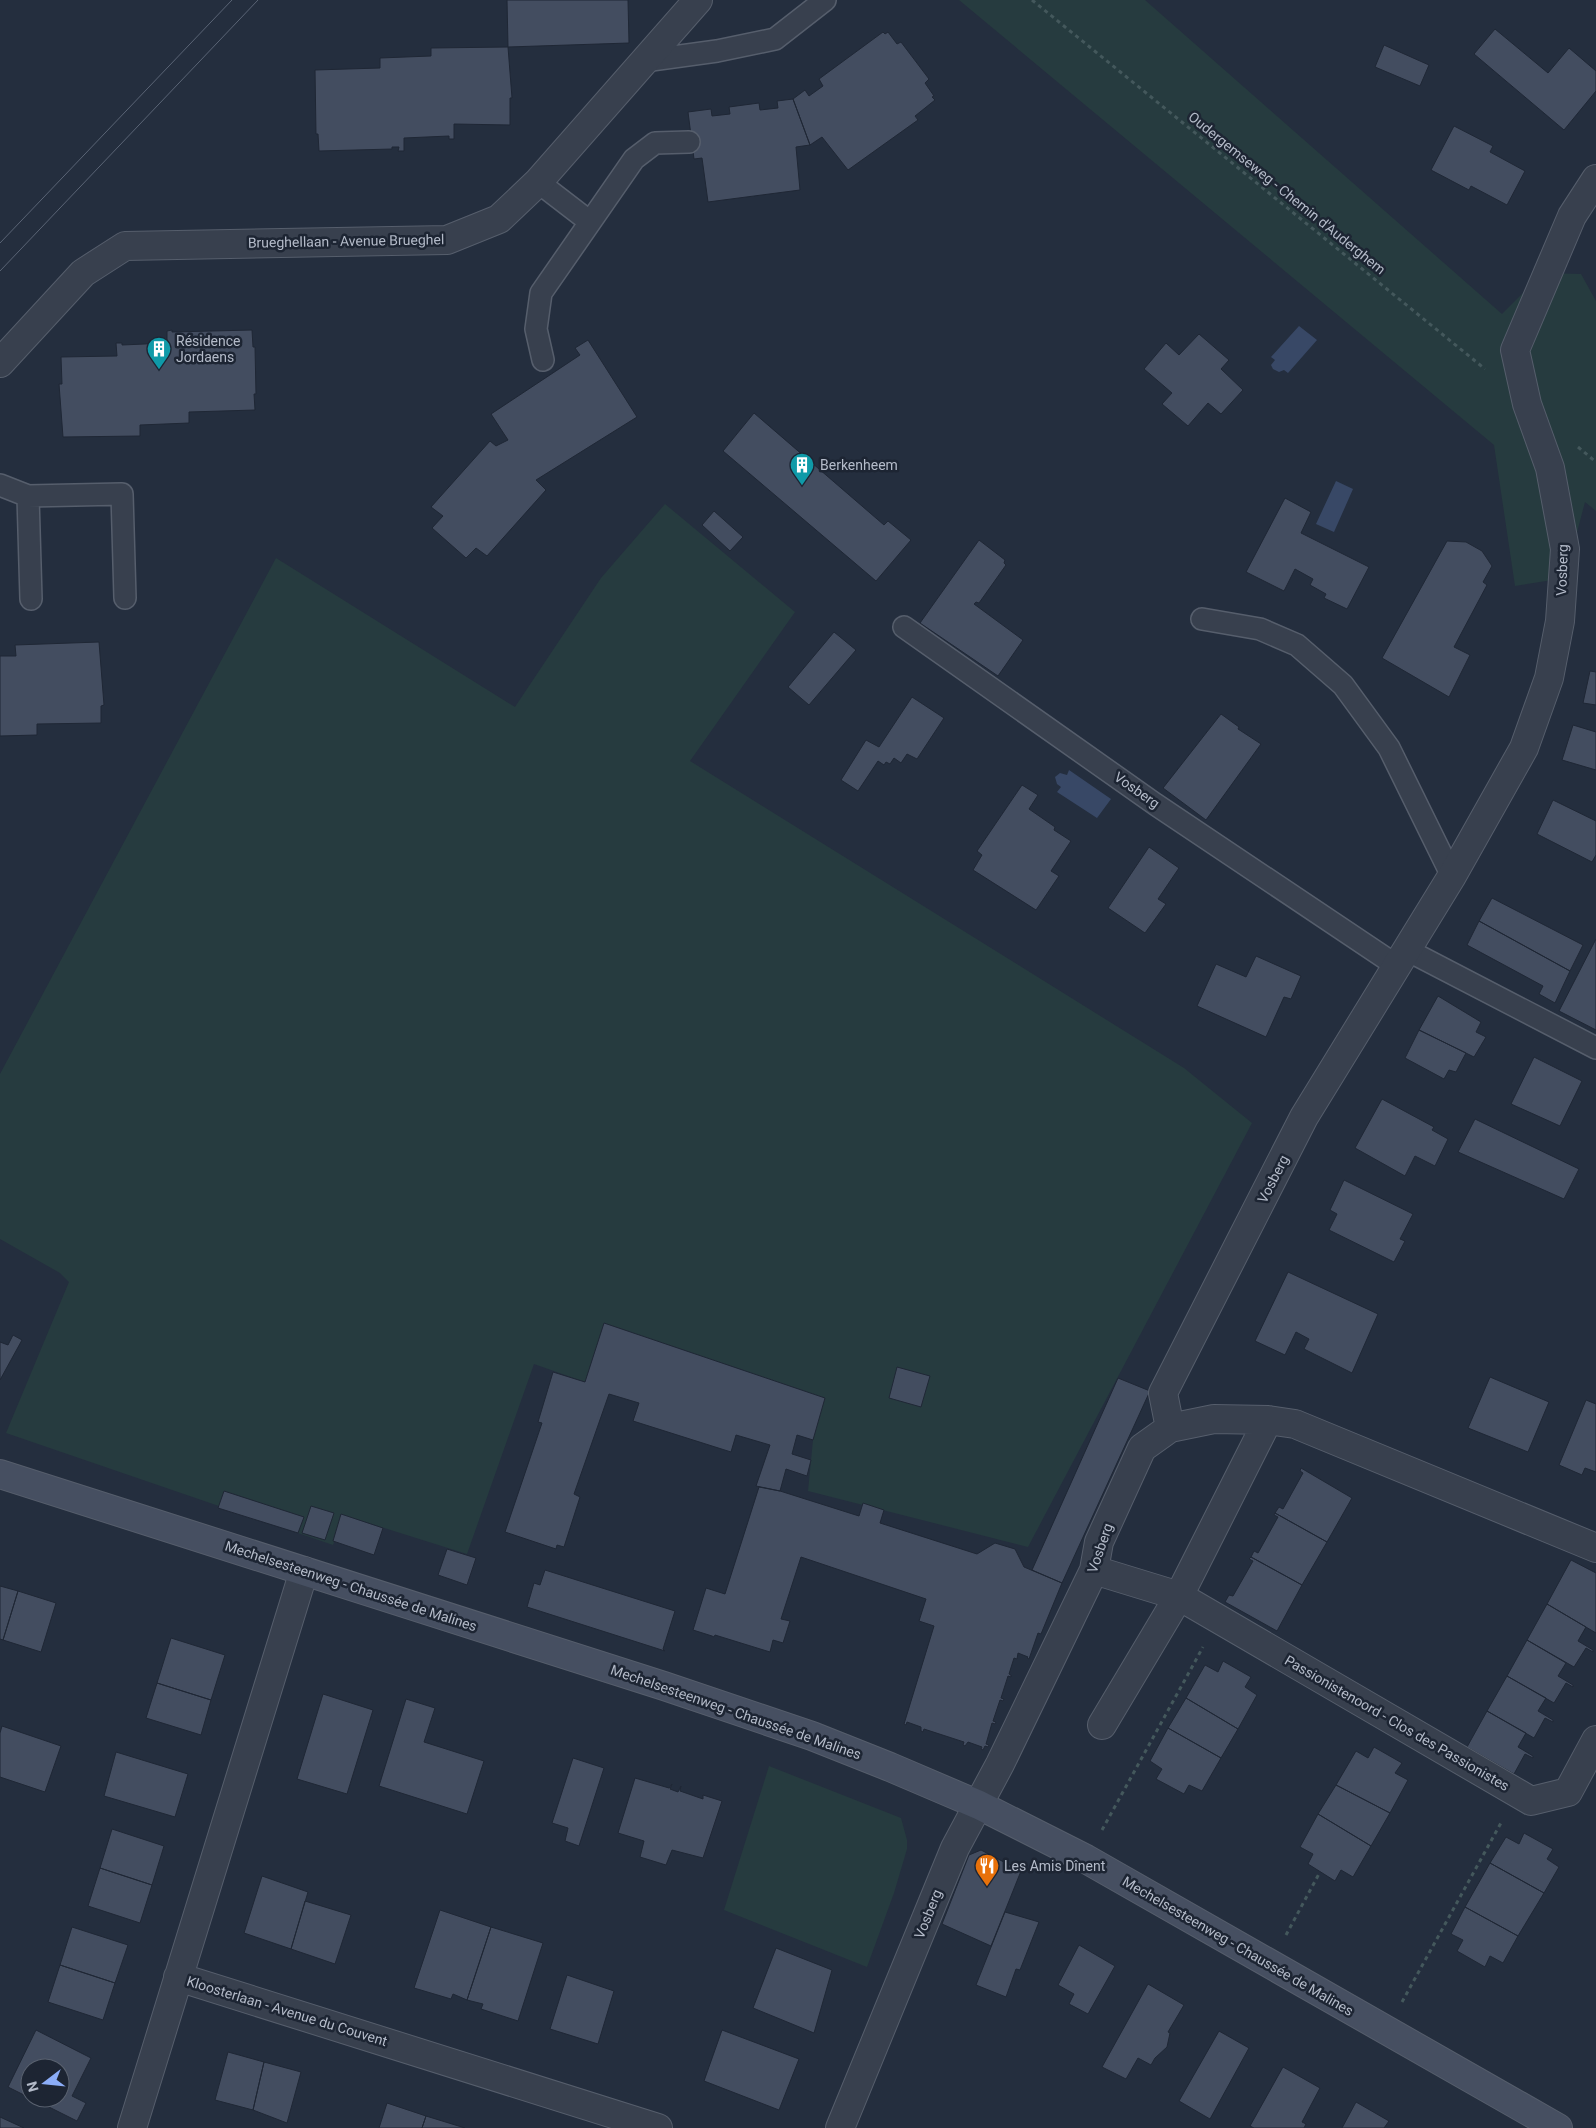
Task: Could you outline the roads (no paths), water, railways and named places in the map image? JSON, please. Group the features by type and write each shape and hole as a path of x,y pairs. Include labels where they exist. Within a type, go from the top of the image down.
{"main road":[{"name":"Mechelsesteenweg - Chaussée de Malines","path":"0,1474 657,1684 812,1736 979,1805 1094,1863 1558,2128"}],"street":[{"name":"Brueghellaan - Avenue Brueghel","path":"0,363 83,273 125,246 447,240 499,220 538,182 698,0"},
{"name":"Vosberg","path":"840,2128 955,1848 979,1805 1094,1570 1099,1542 1142,1448 1170,1428 1163,1393 1304,1117 1452,876 1524,748 1549,678 1560,621 1565,549 1550,468 1527,404 1515,350 1572,216 1596,179"},
{"path":"1170,1428 1214,1419 1268,1420 1295,1424 1596,1548"},
{"path":"1102,1725 1178,1596 1268,1420"},
{"name":"Passionistenoord - Clos des Passionistes","path":"1094,1570 1178,1596 1531,1801 1568,1792 1596,1740"},
{"name":"Kloosterlaan - Avenue du Couvent","path":"304,1571 178,1977 658,2128"},
{"path":"132,2128 178,1977"}],"lane":[{"path":"644,62 717,52 775,39 825,0"},
{"path":"543,360 536,329 541,293 634,159 655,143 689,142"},
{"path":"538,182 590,222"},
{"path":"0,485 28,496 122,494 125,598"},
{"path":"28,496 31,599"},
{"path":"1202,619 1260,629 1297,645 1343,686 1389,748 1452,876"},
{"name":"Vosberg","path":"904,627 1155,804 1402,958 1596,1048"}],"water":[{"path":"1299,326 1317,340 1288,373 1284,370 1279,372 1273,369 1271,365 1275,360 1271,357"},
{"path":"1336,481 1353,489 1334,532 1316,524"},
{"path":"1069,770 1111,799 1097,818 1057,792 1061,787 1057,784 1055,777 1060,773 1067,775"}],"tram line":[{"path":"0,243 232,0"},
{"path":"0,271 258,0"}],"place":[{"name":"Résidence Jordaens","path":"159,370"},
{"name":"Berkenheem","path":"802,486"},
{"name":"Les Amis Dînent","path":"987,1887"}]}
